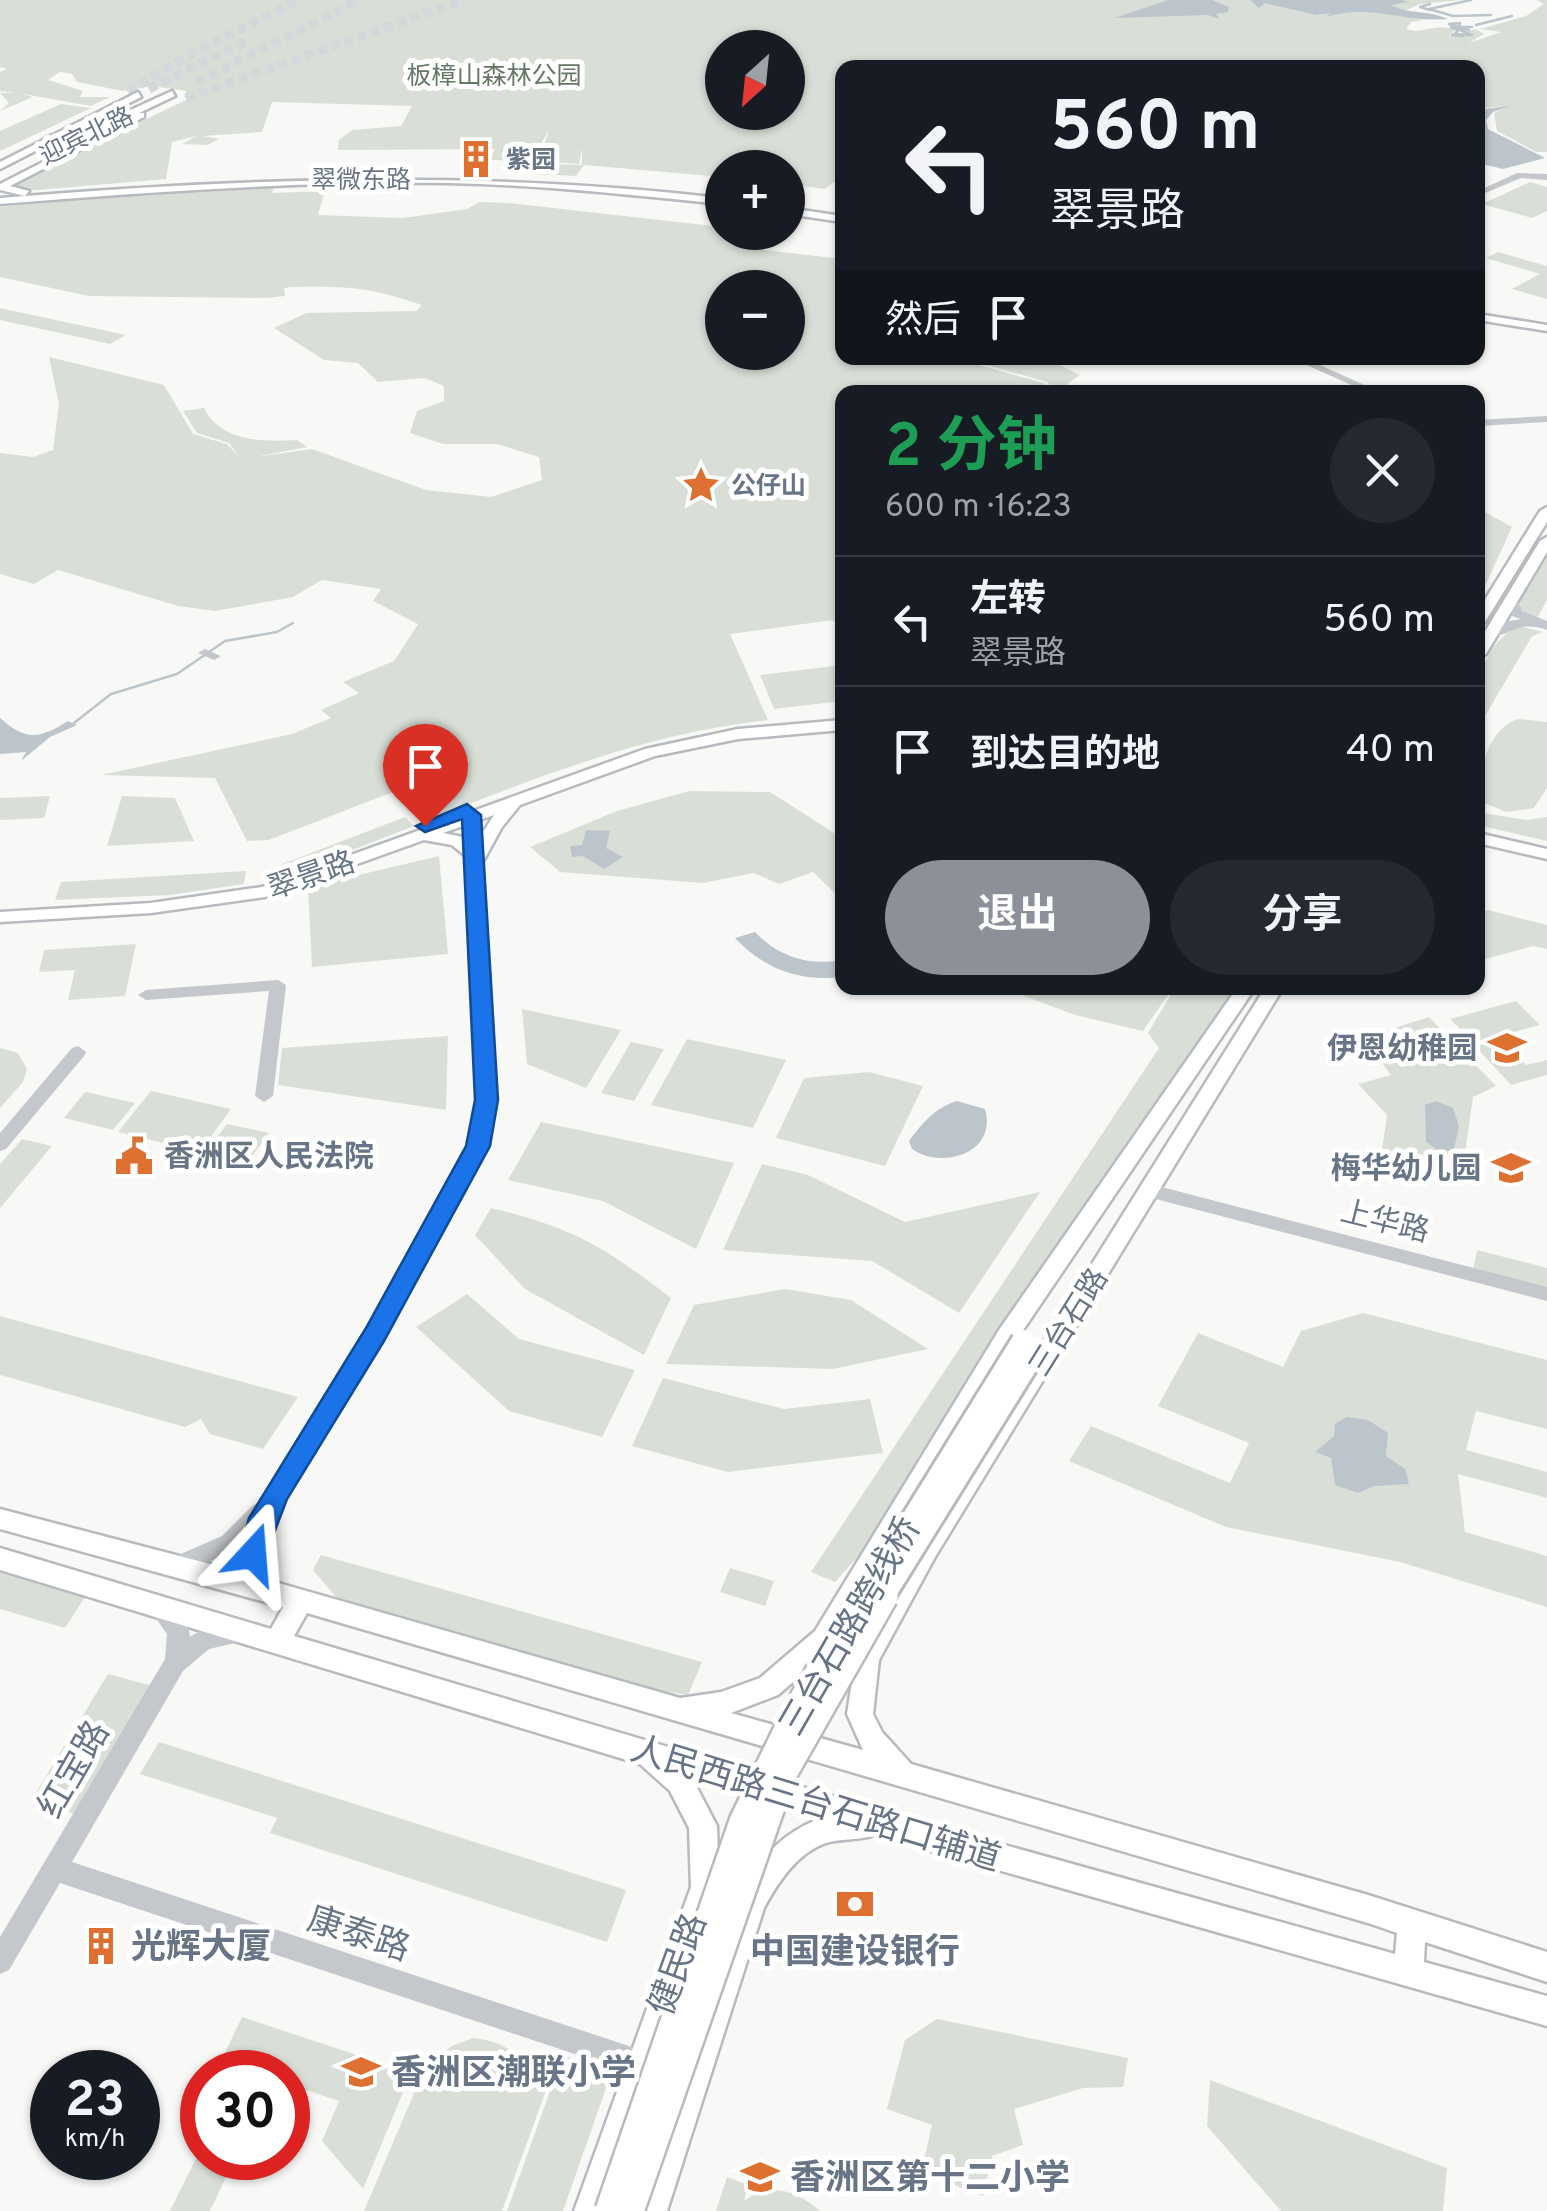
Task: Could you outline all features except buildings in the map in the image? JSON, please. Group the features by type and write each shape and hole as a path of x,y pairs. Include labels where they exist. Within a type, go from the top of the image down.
{"main road":[{"name":"迎宾北路","path":"0,160 149,90"},
{"path":"64,131 128,92"},
{"name":"迎宾北路","path":"0,191 60,148 172,94"},
{"path":"60,148 186,98"},
{"path":"0,191 7,182 141,115"},
{"path":"0,160 44,140"},
{"path":"0,191 28,168 79,144"},
{"name":"翠微东路","path":"0,191 307,177 514,182 705,198"},
{"name":"翠微东路","path":"0,191 307,177"},
{"path":"0,191 18,193 232,178"},
{"path":"805,212 835,216"},
{"path":"1485,320 1546,331"},
{"path":"1485,611 1547,511"},
{"path":"1485,642 1547,541"},
{"name":"翠景路","path":"0,917 230,899 298,882 586,764 666,740 735,728 835,722"},
{"name":"翠景路","path":"0,909 233,890 285,879 592,770 702,740 835,723"},
{"path":"417,836 448,838 473,858 494,824 517,798"},
{"path":"1485,840 1547,854"},
{"path":"1485,850 1547,864"},
{"name":"三台石路","path":"656,1704 708,1706 754,1694 780,1680 824,1638 1039,1290 1241,995"},
{"name":"三台石路","path":"912,1778 880,1753 866,1727 859,1697 866,1658 926,1550 1270,995"},
{"path":"1030,1344 1039,1290"},
{"path":"1030,1344 1078,1306"},
{"name":"三台石路跨线桥","path":"610,2211 744,1822 766,1770 901,1535 1030,1344"},
{"name":"三台石路跨线桥","path":"629,2211 781,1776 1030,1344"},
{"name":"人民西路三台石路口辅道","path":"0,1519 270,1592 1412,1924 1547,1967"},
{"name":"人民西路三台石路口辅道","path":"0,1559 897,1828 1547,2011"},
{"path":"277,1642 300,1601"},
{"name":"健民路","path":"590,2211 705,1887 707,1846 696,1809 680,1782 636,1749"},
{"name":"健民路","path":"651,2211 751,1902 773,1864 812,1833 844,1824 897,1828"},
{"path":"1408,1974 1412,1924"}],"street":[{"path":"1485,191 1532,173 1547,177"},
{"path":"1312,365 1359,385"},
{"path":"1485,423 1547,419"},
{"path":"1511,599 1517,613 1530,622"},
{"path":"1489,635 1508,625 1530,622 1547,626"},
{"path":"270,1592 258,1576 253,1554 259,1526 385,1318 478,1146 486,1100 469,813"},
{"path":"146,995 278,985 264,1096"},
{"path":"0,1145 78,1052"},
{"name":"上华路","path":"1150,1191 1547,1294"},
{"path":"170,1568 230,1542 277,1491"},
{"path":"152,1603 180,1631 176,1663"},
{"name":"红宝路","path":"0,1961 176,1663 202,1640 218,1634 250,1634"},
{"name":"康泰路","path":"56,1870 641,2063"}],"green space":[{"name":"板樟山森林公园","path":"0,0 1461,0 1420,4 1395,15 1424,20 1411,22 1406,29 1441,27 1455,30 1449,36 1474,36 1465,32 1476,29 1484,34 1469,43 1501,32 1480,29 1526,16 1544,4 1537,0 1547,0 1547,152 1536,152 1497,131 1494,113 1512,105 1485,108 1485,60 835,60 835,182 825,189 805,186 805,150 705,150 705,176 584,165 576,176 535,174 543,164 582,165 582,148 579,164 539,161 549,130 531,161 490,160 495,149 338,150 339,140 352,130 401,126 412,106 272,102 262,132 203,136 219,139 208,145 182,144 197,136 172,142 166,179 13,192 7,186 190,98 185,98 186,91 152,86 123,91 77,82 72,74 60,72 48,80 83,91 80,97 110,97 91,106 18,93 33,97 0,111 9,103 0,93 14,93 0,91 0,72 7,69 0,67"},
{"path":"61,104 91,108 0,151 0,131"},
{"path":"275,181 272,193 325,191 318,215 403,218 467,209 479,202 509,203 705,225 705,250 765,250 835,258 835,365 979,365 1046,385 835,385 835,622 730,634 768,720 639,745 433,818 398,790 269,840 247,841 215,778 101,775 292,734 331,718 321,710 359,693 343,682 394,661 418,624 373,601 381,589 322,580 293,597 215,611 178,606 58,570 34,584 0,574 0,453 33,457 53,450 59,404 49,357 164,385 193,434 227,444 240,458 229,443 197,433 183,411 204,408 221,428 244,438 297,440 307,447 255,457 312,449 426,490 491,497 542,480 539,457 497,444 443,444 410,433 417,411 444,401 444,386 425,378 378,382 358,363 324,360 274,328 306,313 416,311 422,305 372,291 329,287 284,288 285,296 267,298 89,296 0,277 0,207"},
{"path":"1530,182 1547,187 1547,211 1532,218 1485,203"},
{"path":"1498,252 1547,266 1547,299 1512,289 1540,274 1486,258"},
{"path":"0,308 126,335 110,344 0,320"},
{"path":"986,365 1059,365 1080,375 1068,385"},
{"path":"1485,512 1512,527 1485,584"},
{"path":"1547,550 1547,600 1536,620 1521,612 1516,600"},
{"path":"1517,626 1543,632 1532,636 1485,716 1485,663 1504,636"},
{"path":"835,666 835,702 774,709 760,675"},
{"path":"1519,719 1547,722 1547,788 1534,808 1506,812 1485,803 1485,759 1493,741 1509,723"},
{"path":"689,791 770,792 835,834 835,893 813,872 779,884 754,873 703,883 560,872 530,847 617,811"},
{"path":"50,796 44,818 0,820 0,798"},
{"path":"122,796 175,798 194,841 107,846"},
{"path":"1485,813 1526,820 1547,817 1547,841 1485,827"},
{"path":"405,817 414,826 291,874 282,864"},
{"path":"439,856 448,954 312,967 308,887"},
{"path":"246,871 244,884 170,895 55,900 61,882"},
{"path":"1485,911 1547,925 1547,949 1533,946 1485,959"},
{"path":"136,944 125,996 68,1000 75,970 39,972 44,950"},
{"path":"1022,995 1168,995 1143,1031 1075,1015"},
{"path":"1171,995 1241,995 1007,1336 889,1522 835,1582 811,1572 1159,1048 1148,1033"},
{"path":"1516,1001 1540,1025 1474,1043 1450,1019"},
{"path":"522,1009 621,1030 586,1088 527,1064"},
{"path":"1429,1017 1496,1086 1473,1097 1463,1167 1382,1149 1387,1115 1358,1084 1391,1075 1363,1038"},
{"path":"448,1036 446,1110 278,1085 282,1048"},
{"path":"687,1039 786,1060 753,1128 651,1105"},
{"path":"1501,1039 1526,1065 1547,1060 1547,1075 1511,1085 1475,1046"},
{"path":"631,1042 664,1049 634,1101 601,1093"},
{"path":"0,1048 18,1053 27,1069 23,1082 0,1108"},
{"path":"869,1072 923,1086 885,1166 776,1138 804,1078"},
{"path":"151,1091 231,1109 200,1152 118,1132"},
{"path":"85,1092 135,1103 113,1130 64,1118"},
{"path":"541,1122 734,1163 696,1249 603,1201 508,1180"},
{"path":"227,1124 269,1133 247,1163 205,1153"},
{"path":"22,1139 52,1146 0,1208 0,1164"},
{"path":"762,1164 808,1175 905,1222 1040,1192 959,1313 872,1261 723,1250"},
{"path":"491,1208 545,1223 587,1241 671,1298 644,1355 525,1289 475,1235"},
{"path":"1477,1250 1547,1268 1547,1290 1473,1271"},
{"path":"785,1289 851,1300 928,1349 833,1369 666,1364 694,1305"},
{"path":"467,1294 519,1339 635,1370 602,1437 509,1411 416,1327"},
{"path":"1363,1313 1547,1360 1547,1429 1476,1411 1466,1450 1547,1472 1547,1498 1458,1474 1465,1532 1547,1556 1547,1607 1400,1562 1226,1527 1069,1461 1091,1426 1230,1483 1249,1443 1158,1406 1198,1333 1283,1367 1301,1331"},
{"path":"0,1316 298,1397 263,1449 210,1434 201,1419 185,1427 0,1375"},
{"path":"663,1378 784,1409 870,1399 883,1453 728,1472 632,1446"},
{"path":"321,1555 702,1662 688,1695 606,1682 341,1603 313,1570"},
{"path":"730,1568 774,1581 765,1606 720,1592"},
{"path":"0,1569 87,1594 65,1628 0,1609"},
{"path":"108,1674 153,1686 78,1815 31,1801"},
{"path":"159,1742 626,1890 607,1942 270,1833 277,1818 140,1774"},
{"path":"242,2017 411,2073 363,2189 322,2141 339,2101 310,2091 310,2050 226,2050"},
{"path":"937,2019 1128,2058 1123,2087 1083,2088 1014,2109 1023,2145 992,2156 983,2196 921,2173 932,2125 887,2109 905,2040"},
{"path":"473,2038 508,2049 520,2061 528,2078 548,2085 502,2211 364,2211 426,2065 452,2046"},
{"path":"563,2055 612,2071 563,2211 507,2211"},
{"path":"1210,2080 1447,2168 1443,2211 1281,2211 1207,2126"},
{"path":"727,2177 748,2185 744,2201 764,2192 783,2191 820,2211 716,2211"},
{"path":"185,2180 225,2180 210,2211 170,2211"}],"shaded area":[{"path":"1168,0 1212,0 1229,7 1228,12 1216,14 1219,19 1208,15 1115,18"},
{"path":"1250,0 1402,0 1409,2 1391,5 1448,19 1359,12 1325,17 1331,13 1316,15 1265,3 1259,8"},
{"path":"1513,105 1493,112 1486,120 1488,129 1545,158 1503,169 1485,165 1485,109"},
{"path":"0,718 31,735 68,721 77,725 50,737 21,761 26,752 0,754"},
{"path":"586,830 610,831 606,848 623,857 604,869 583,856 572,857 570,846 582,845"},
{"path":"755,932 774,948 795,958 835,961 835,977 784,971 758,958 735,938"},
{"path":"957,1101 985,1109 987,1124 976,1147 938,1158 912,1149 909,1141 924,1122"},
{"path":"1436,1101 1453,1108 1459,1126 1454,1149 1441,1152 1426,1142 1425,1105"},
{"path":"1347,1417 1368,1420 1388,1433 1386,1456 1405,1469 1409,1484 1374,1486 1358,1493 1335,1485 1331,1458 1315,1452 1334,1436 1335,1424"}],"waterway":[{"path":"1471,0 1429,9 1453,16 1491,15"},
{"path":"1430,4 1420,7 1430,10"},
{"path":"1476,25 1512,16"},
{"path":"1460,23 1459,27 1449,24 1460,23"},
{"path":"1451,27 1458,30 1455,34"},
{"path":"1455,34 1472,35 1455,28 1459,27"},
{"path":"1459,27 1472,27"},
{"path":"1459,27 1469,30 1458,28 1459,27"},
{"path":"1455,34 1463,36 1452,35 1455,34"},
{"path":"74,723 111,694 177,674 225,641 277,632 293,623"}],"tunnel":[{"path":"128,92 183,58 299,0"},
{"path":"197,82 360,0"},
{"path":"186,98 464,0"},
{"path":"149,89 249,40"},
{"path":"46,139 70,132 89,136 79,143"}],"place":[{"name":"紫园","path":"476,159"},
{"name":"公仔山","path":"701,485"},
{"name":"伊恩幼稚园","path":"1507,1048"},
{"name":"香洲区人民法院","path":"134,1156"},
{"name":"梅华幼儿园","path":"1511,1168"},
{"name":"中国建设银行","path":"855,1904"},
{"name":"光辉大厦","path":"101,1946"},
{"name":"香洲区潮联小学","path":"361,2072"},
{"name":"香洲区第十二小学","path":"760,2177"}],"route":[{"path":"253,1554 259,1526 277,1491 375,1334 454,1198 478,1146 486,1100 471,815 467,810 425,826"}]}
